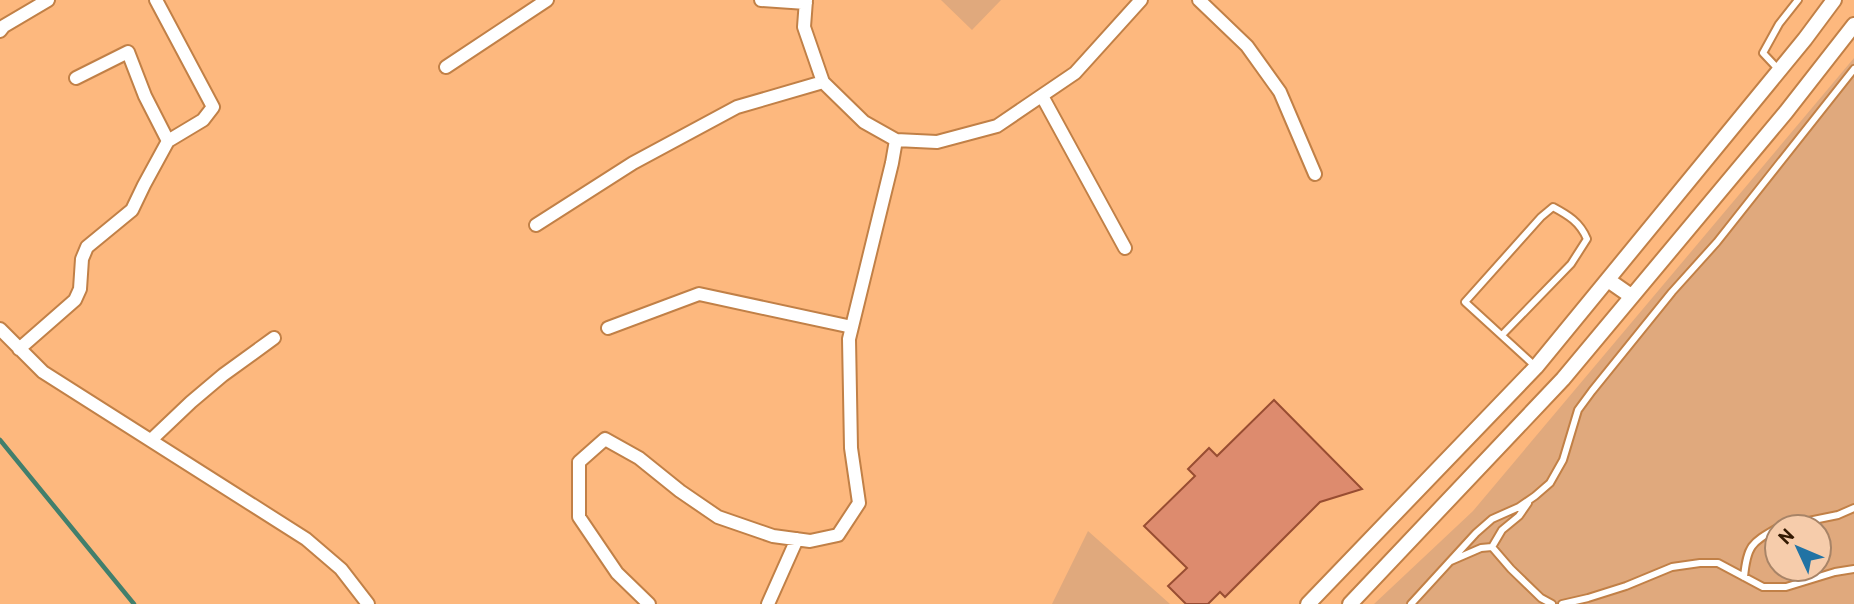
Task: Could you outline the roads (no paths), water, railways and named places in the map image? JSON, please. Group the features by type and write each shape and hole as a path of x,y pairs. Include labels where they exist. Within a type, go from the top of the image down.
{"street":[{"path":"0,31 48,0"},
{"path":"19,349 75,300 80,289 82,258 87,247 132,210 168,141 203,120 213,107 156,0"},
{"path":"446,66 547,0"},
{"path":"761,0 806,2 804,27 823,82 864,122 896,140 937,142 997,126 1075,74 1141,0"},
{"path":"1199,0 1247,46 1280,92 1315,174"},
{"path":"1308,604 1536,368 1834,0"},
{"path":"1350,604 1563,379 1786,112 1854,25"},
{"path":"76,78 128,52 145,96 168,141"},
{"path":"536,225 633,163 737,107 823,82"},
{"path":"1042,96 1125,248"},
{"path":"649,604 617,573 579,517 579,462 605,439 639,458 718,517 773,536 810,541 838,535 859,503 850,448 849,339 896,140"},
{"path":"1608,280 1631,296"},
{"path":"608,328 699,294 852,327"},
{"path":"0,329 43,372 306,539 341,569 368,604"},
{"path":"150,440 223,375 274,338"},
{"path":"768,604 797,539"}],"lane":[{"path":"1779,70 1763,53 1779,24 1798,0"},
{"path":"1410,604 1462,546 1492,519 1529,500 1550,483 1563,460 1578,410 1672,292 1717,242 1854,69"},
{"path":"1502,335 1571,264 1587,239 1570,216 1553,207 1465,302 1536,368"},
{"path":"1492,547 1502,530 1519,516 1529,500"},
{"path":"1833,516 1854,508"},
{"path":"1744,577 1749,548 1763,536"},
{"path":"1492,547 1511,569 1552,604"},
{"path":"1451,561 1481,548 1492,547"},
{"path":"1562,604 1626,586 1672,567 1700,563 1718,563 1763,587 1786,587 1854,569"}],"waterway":[{"path":"0,440 134,604"}]}
